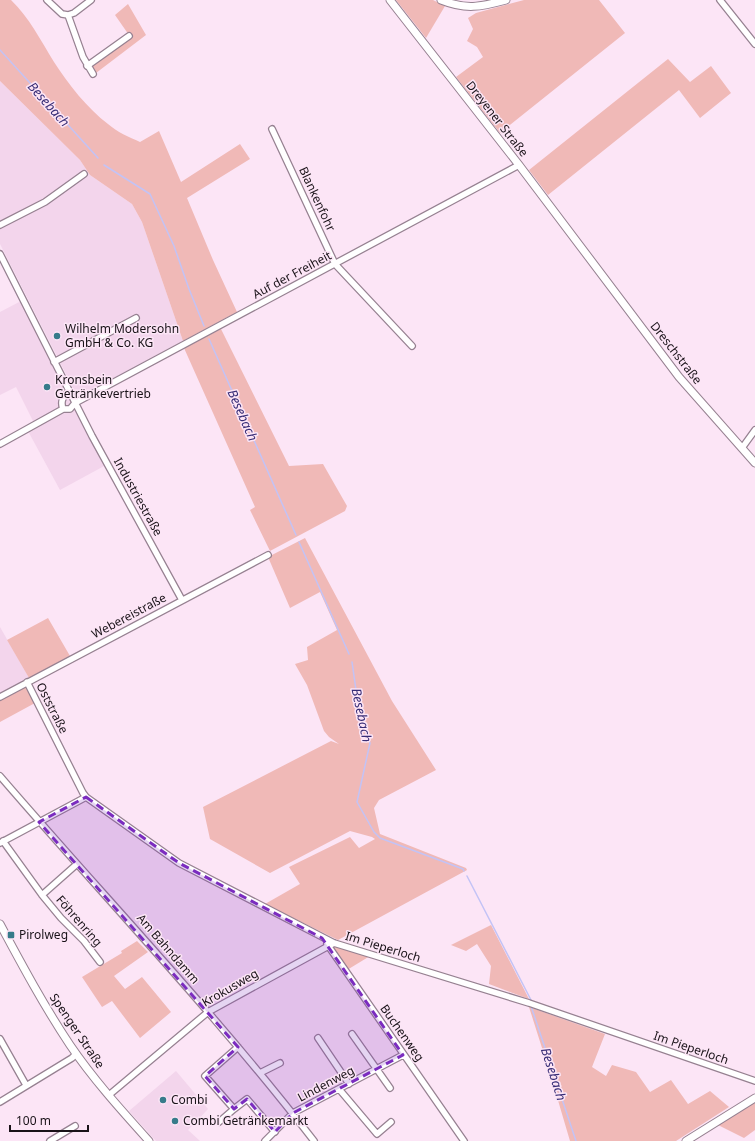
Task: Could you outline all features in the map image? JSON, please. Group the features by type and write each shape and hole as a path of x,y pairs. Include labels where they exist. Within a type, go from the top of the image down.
{"street":[{"path":"47,0 62,14 68,15 74,13 91,0"},
{"name":"Dreyener Straße","path":"390,0 586,252"},
{"path":"441,0 468,7 478,7 506,0"},
{"path":"720,0 755,44"},
{"path":"68,15 83,57 93,74"},
{"path":"87,66 129,36"},
{"name":"Blankenfohr","path":"272,129 336,264 412,346"},
{"name":"Auf der Freiheit","path":"75,403 519,165"},
{"path":"0,225 45,202 84,174"},
{"name":"Dreschstraße","path":"586,252 679,377 755,463"},
{"name":"Industriestraße","path":"0,254 75,403 182,600"},
{"path":"54,362 136,318"},
{"path":"63,409 62,401 64,396 69,391"},
{"path":"0,444 63,409 70,409 75,403"},
{"path":"742,448 755,430"},
{"name":"Webereistraße","path":"0,697 268,555"},
{"name":"Oststraße","path":"27,682 86,797"},
{"name":"Am Bahndamm","path":"0,776 208,1012 293,1113 314,1141"},
{"path":"2,842 86,797"},
{"name":"Buchenweg","path":"86,797 179,863 322,938 331,945 403,1055 464,1141"},
{"name":"Föhrenring","path":"2,842 42,895 61,918 84,941 100,962"},
{"name":"Föhrenring","path":"42,895 77,864"},
{"name":"Spenger Straße","path":"0,924 54,1021 76,1054 149,1141"},
{"name":"Krokusweg","path":"109,1095 208,1012 331,945"},
{"name":"Im Pieperloch","path":"331,945 528,1003 755,1081"},
{"path":"352,1034 390,1088"},
{"path":"318,1038 349,1084"},
{"path":"0,1039 26,1085"},
{"path":"234,1109 205,1076 238,1047"},
{"path":"0,1102 72,1058 76,1054"},
{"name":"Lindenweg","path":"265,1141 293,1113 403,1055"},
{"path":"260,1073 280,1063"},
{"path":"339,1089 377,1134 391,1122"},
{"path":"686,1141 755,1098"},
{"path":"219,1122 247,1099 275,1132"},
{"path":"50,1141 75,1126"}],"highlighted area":[{"path":"86,797 179,863 322,938 403,1055 293,1113 275,1132 247,1099 234,1109 205,1076 238,1047 39,822"}],"shaded area":[{"path":"0,0 11,0 17,7 29,22 66,79 86,104 101,118 119,132 140,142 159,131 181,182 240,144 250,159 187,198 237,312 183,341 142,222 132,204 90,175 80,160 0,81"},
{"path":"396,0 433,0 445,6 426,38"},
{"path":"524,0 599,0 625,33 500,133 456,77 483,57 477,47 467,41 473,29 468,18 476,13"},
{"path":"128,4 146,35 96,73 91,66 131,38 115,15"},
{"path":"668,59 690,82 711,66 731,93 700,118 679,90 548,195 529,170"},
{"path":"0,81 80,160 90,175 132,204 142,222 183,341 82,395 75,392 0,244"},
{"path":"21,301 106,465 60,490 28,431 34,423 16,387 0,395 0,312"},
{"path":"221,329 289,466 323,464 347,506 345,511 270,551 250,510 255,507 184,348"},
{"path":"305,538 392,701 436,770 379,800 374,808 380,834 466,868 467,870 338,940 265,904 300,884 289,867 350,837 359,848 375,839 350,831 270,873 210,839 203,807 331,741 339,744 329,737 324,731 307,685 295,664 308,660 307,647 337,630 320,592 290,608 268,557"},
{"path":"48,618 70,656 29,678 7,640"},
{"path":"0,627 29,678 0,694"},
{"path":"26,686 35,703 0,722 0,700"},
{"path":"491,925 529,999 489,984 491,966 477,944 466,951 451,945"},
{"path":"137,941 148,952 114,976 125,989 142,977 171,1012 140,1038 112,1001 102,1007 82,977 122,953 121,951"},
{"path":"335,946 370,956 347,970 333,949"},
{"path":"529,1007 605,1034 592,1067 606,1076 612,1065 636,1072 650,1092 671,1080 688,1104 710,1091 729,1107 676,1141 570,1141"},
{"path":"176,1071 208,1109 188,1130 200,1141 156,1141 129,1111"},
{"path":"755,1102 755,1130 744,1138 718,1125"}],"waterway":[{"name":"Besebach","path":"0,50 98,158"},
{"name":"Besebach","path":"104,165 150,194 174,246 204,326"},
{"name":"Besebach","path":"209,339 296,535"},
{"name":"Besebach","path":"299,542 349,654"},
{"name":"Besebach","path":"352,662 360,718 370,743 357,802 374,832 380,838 463,869 464,871"},
{"name":"Besebach","path":"467,876 531,1000"},
{"name":"Besebach","path":"531,1006 576,1141"}],"place":[{"name":"Wilhelm Modersohn GmbH & Co. KG","path":"57,336"},
{"name":"Kronsbein Getränkevertrieb","path":"47,387"},
{"name":"Pirolweg","path":"11,935"},
{"name":"Combi","path":"163,1100"},
{"name":"Combi Getränkemarkt","path":"175,1121"}]}
